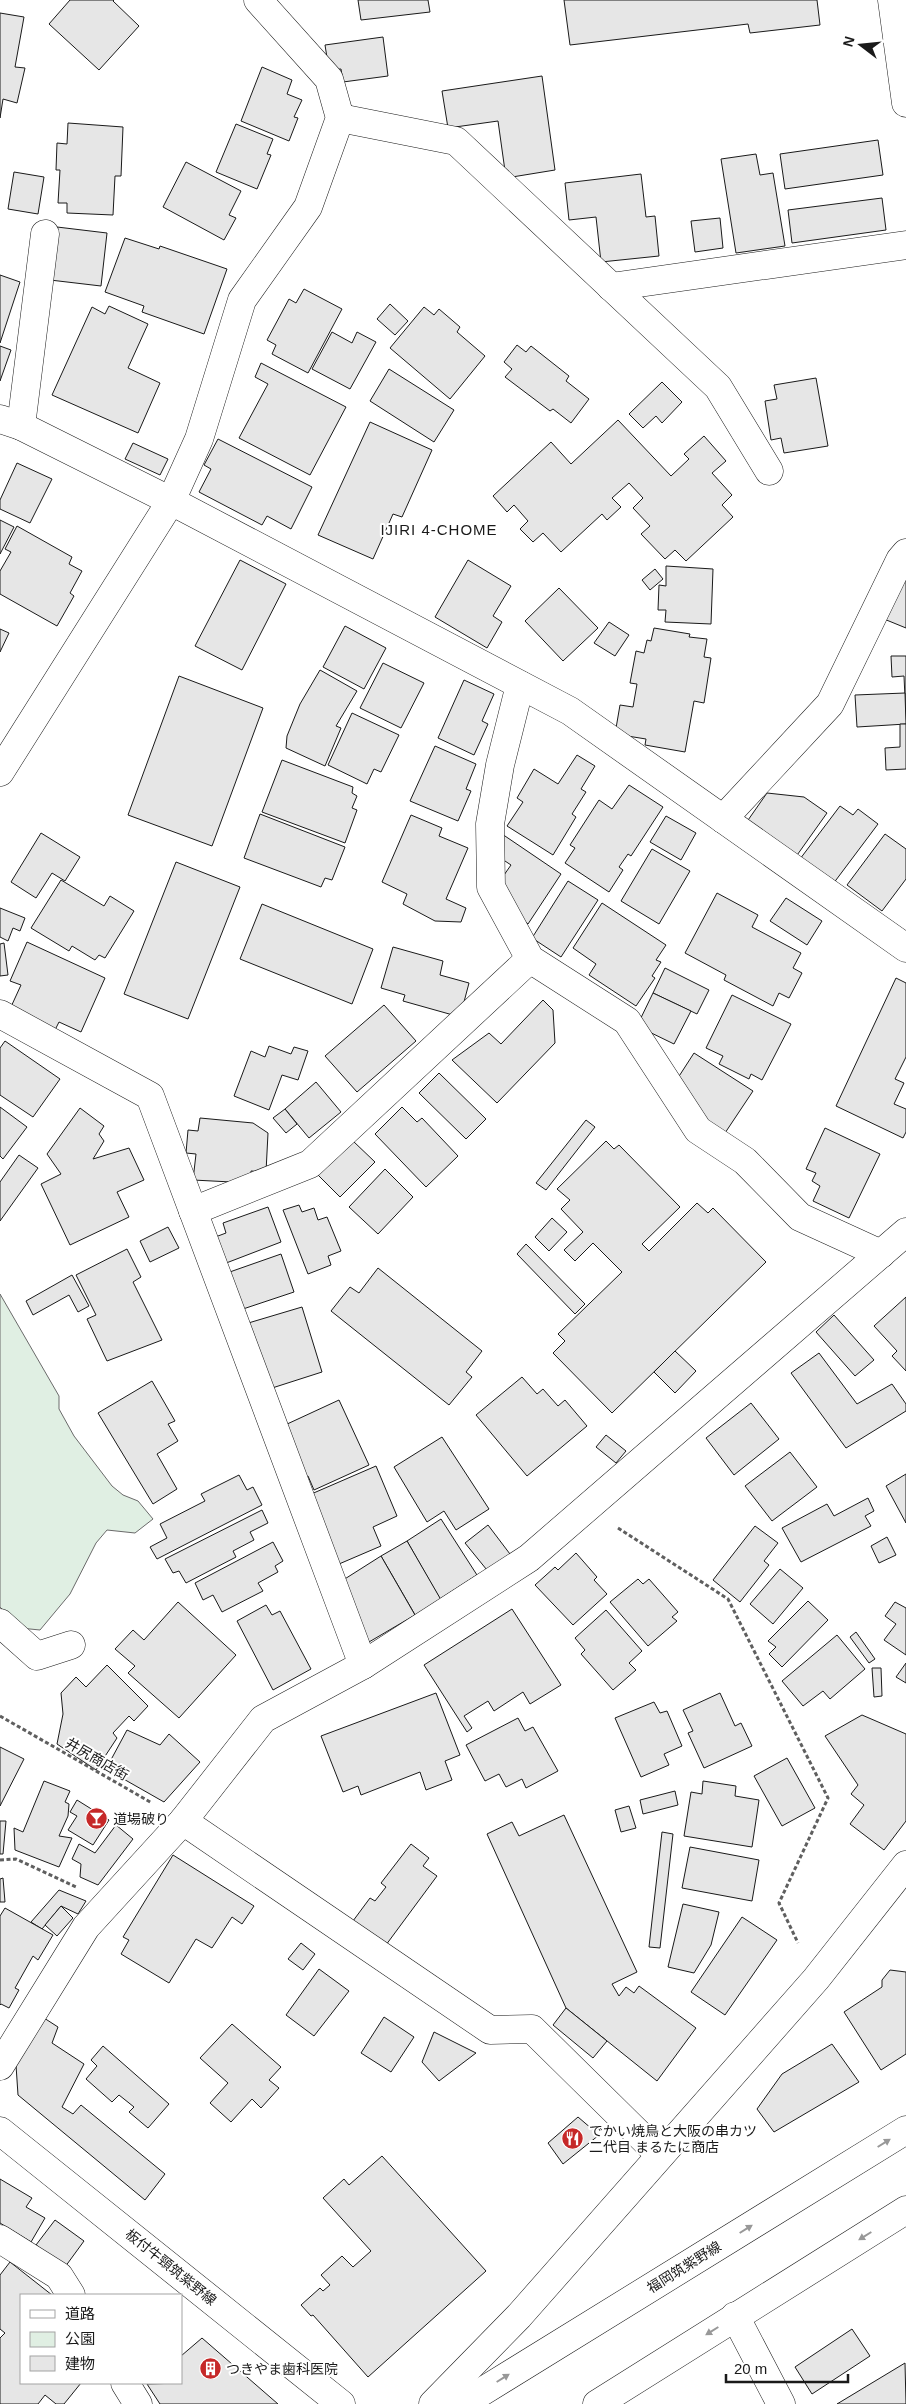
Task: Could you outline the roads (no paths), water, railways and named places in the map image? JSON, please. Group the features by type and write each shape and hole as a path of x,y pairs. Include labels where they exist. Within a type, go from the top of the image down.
{"street":[{"path":"0,772 172,501 198,439 242,300 308,207 340,118 329,79 258,0"},
{"path":"892,0 906,103"},
{"path":"340,118 456,141 718,387 769,471"},
{"path":"45,234 11,422 172,501 570,711 906,948"},
{"path":"611,287 906,245"},
{"path":"723,819 830,704 900,560 906,553"},
{"path":"520,685 500,764 490,824 491,887 530,959 627,1021 698,1130 745,1161 800,1217 881,1254"},
{"path":"193,1211 310,1164 530,959"},
{"path":"0,1014 150,1096 363,1665"},
{"path":"0,2066 86,1927 182,1821 263,1719 363,1665 530,1558 906,1232"},
{"path":"0,1623 38,1656 70,1645"},
{"path":"182,1821 490,2030 532,2030 660,2155"},
{"path":"433,2404 519,2316 816,1979 906,1865"},
{"name":"福岡筑紫野線","path":"462,2404 906,2130"},
{"name":"板付牛頸筑紫野線","path":"0,2131 341,2404"},
{"path":"597,2404 906,2210"},
{"path":"0,2239 59,2276 70,2294"},
{"path":"735,2316 781,2404"},
{"path":"126,2384 138,2404"}],"place":[{"name":"道場破り","path":"97,1819"},
{"name":"でかい焼鳥と大阪の串カツ 二代目 まるたに商店","path":"573,2139"},
{"name":"つきやま歯科医院","path":"210,2369"}],"district":[{"name":"IJIRI 4-CHOME","path":"439,529"}]}
